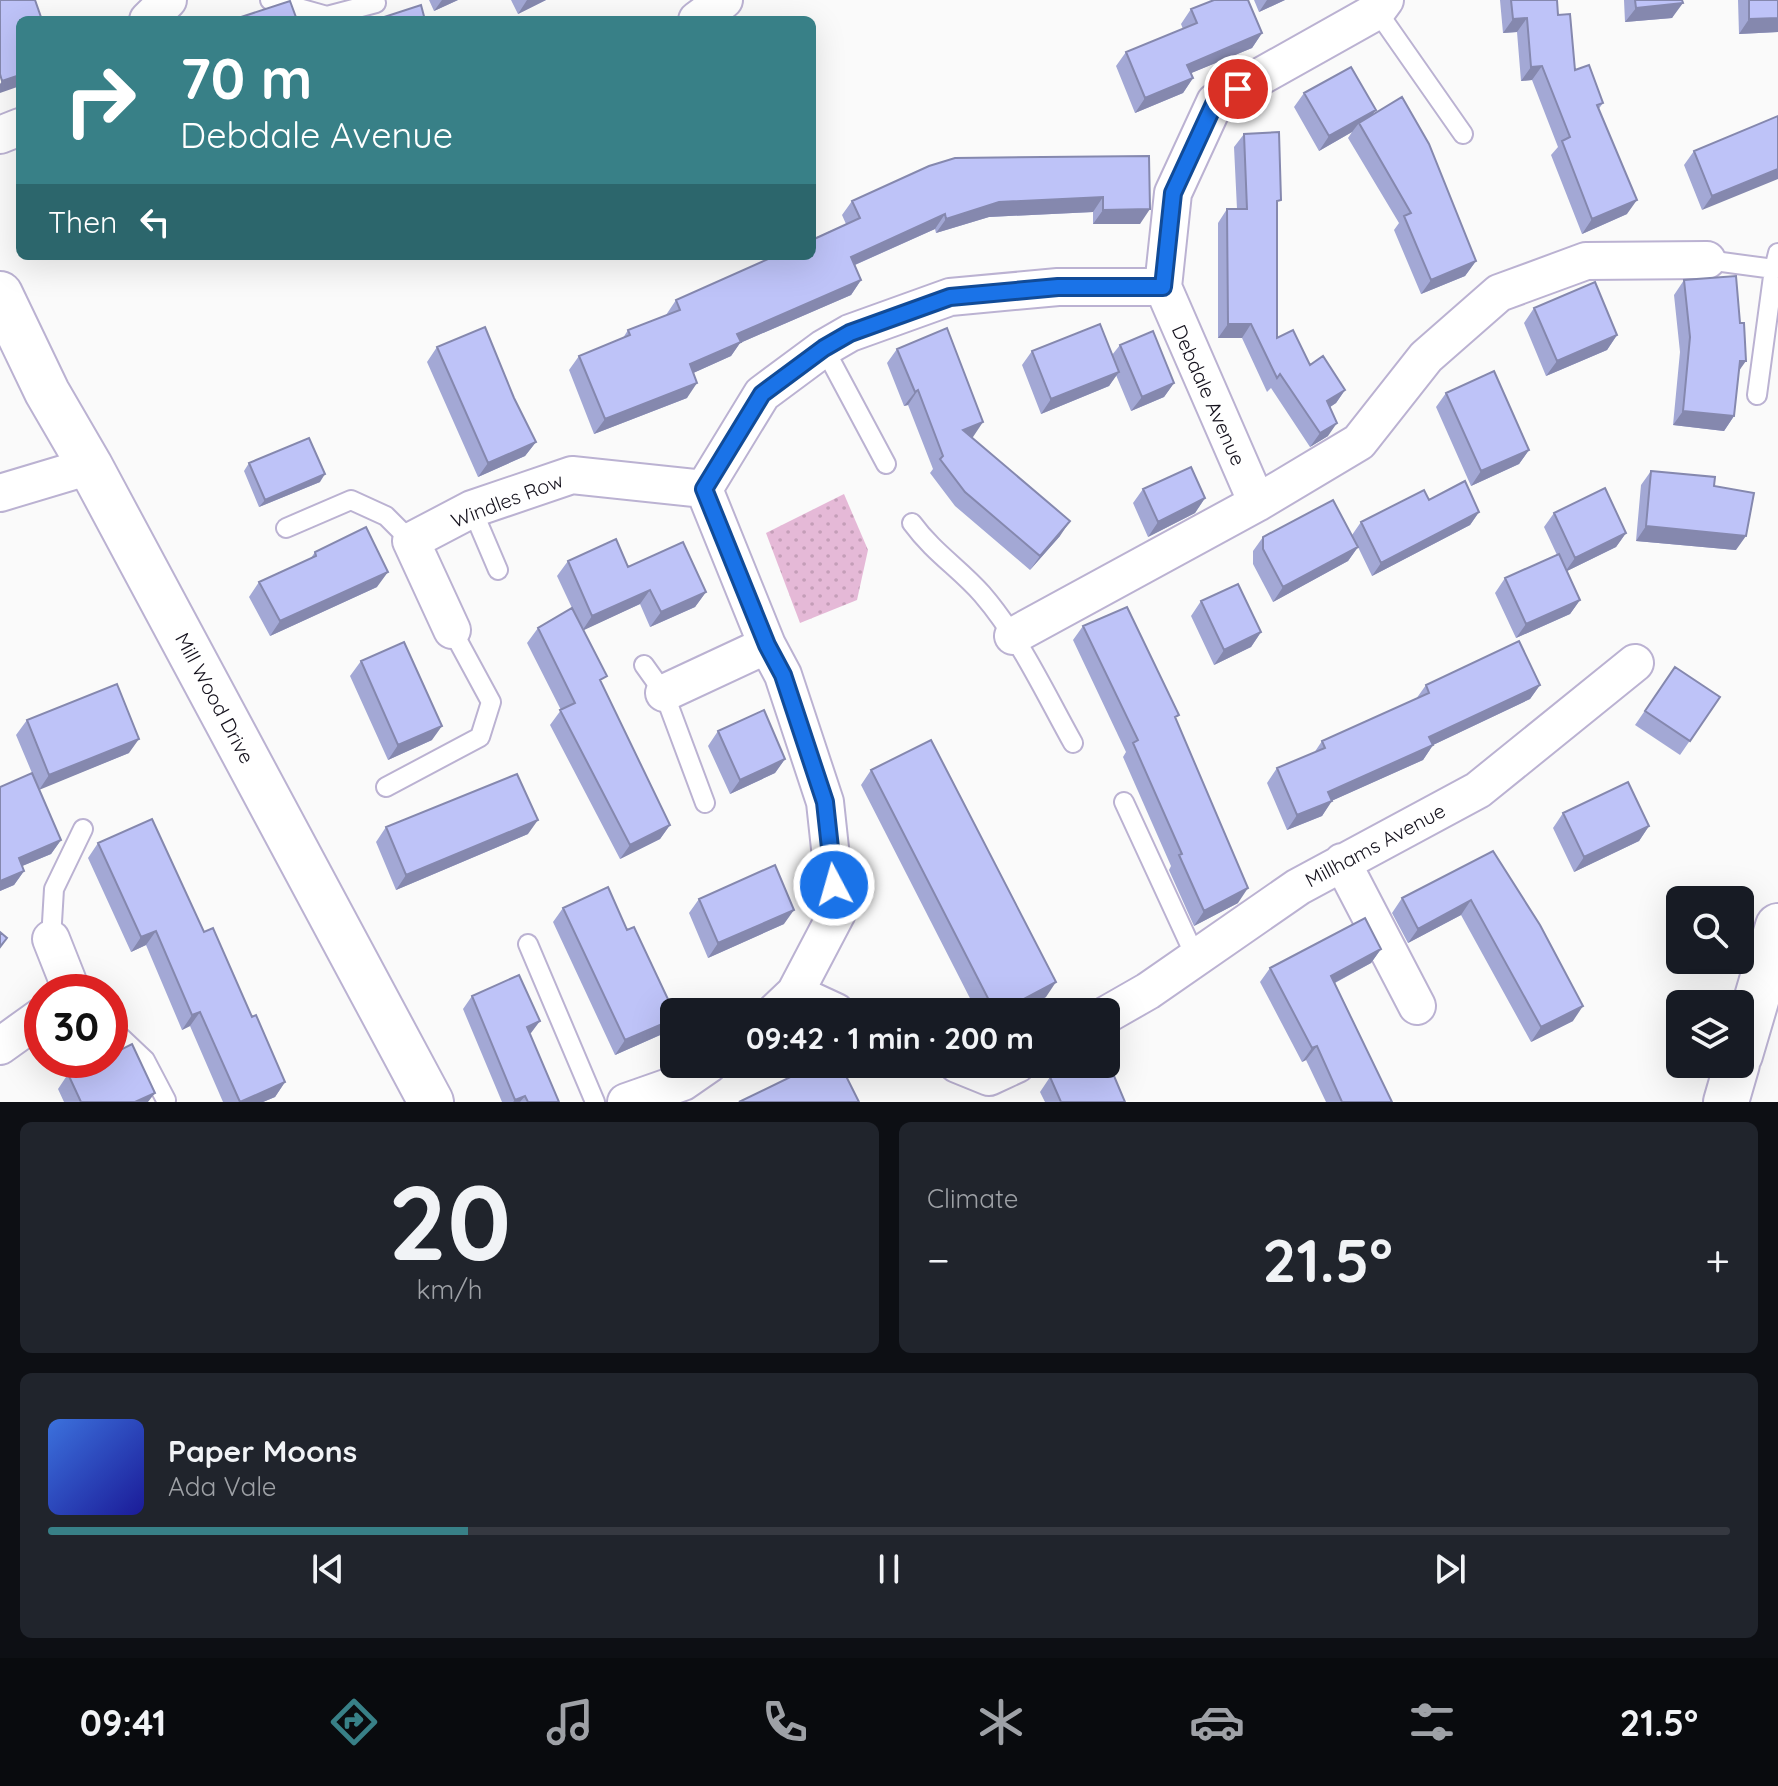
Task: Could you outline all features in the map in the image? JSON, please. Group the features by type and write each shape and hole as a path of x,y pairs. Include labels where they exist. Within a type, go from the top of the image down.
{"street":[{"path":"152,16 168,0"},
{"path":"702,16 724,0"},
{"path":"787,998 837,913 825,802 783,675 767,645 704,489 762,394 824,348 850,333 950,297 1058,287 1163,287 1173,193 1215,102 1381,6"},
{"path":"1013,636 1257,503 1359,442 1426,357 1499,293 1586,261 1707,260"},
{"name":"Debdale Avenue","path":"1163,287 1257,503"},
{"name":"Mill Wood Drive","path":"0,294 47,392 90,466 431,1102"},
{"path":"0,493 90,466"},
{"name":"Windles Row","path":"411,541 472,509 572,475 704,489"},
{"path":"411,541 452,630"},
{"path":"654,679 767,645"},
{"name":"Millhams Avenue","path":"1120,1007 1298,887 1478,790 1635,663"},
{"path":"1342,862 1417,1006"},
{"path":"1754,1007 1778,926"},
{"path":"51,939 65,974"},
{"path":"0,1046 24,1029"},
{"path":"1726,1102 1733,1078"},
{"path":"626,1102 695,1083"}],"lane":[{"path":"270,0 327,16 376,3"},
{"path":"1381,6 1463,134"},
{"path":"1707,260 1776,261 1757,395"},
{"path":"824,348 886,464"},
{"path":"286,528 351,500 386,516 411,541"},
{"path":"472,509 498,570"},
{"path":"912,523 928,545 981,593 1013,636 1073,743"},
{"path":"386,787 480,737 491,702 452,630"},
{"path":"654,679 705,803"},
{"path":"1124,802 1196,958"},
{"path":"51,939 54,889 83,829"},
{"path":"528,944 595,1102"},
{"path":"128,1044 145,1060 166,1100"}],"shaded area":[{"path":"844,494 868,550 857,600 800,623 766,533"}],"building":[{"path":"0,0 35,0 41,16 16,16 16,76 2,81"},
{"path":"1214,0 1248,0 1262,33 1187,65 1193,78 1145,98 1126,52 1197,23 1191,9"},
{"path":"1511,0 1557,0 1558,15 1570,14 1575,70 1589,65 1603,103 1597,105 1637,200 1592,219 1562,141 1570,137 1542,66 1531,67 1527,18 1513,19"},
{"path":"1635,0 1682,0 1683,3 1636,8"},
{"path":"1749,0 1778,0 1778,18 1749,19"},
{"path":"290,1 296,16 244,16"},
{"path":"421,5 424,16 387,16"},
{"path":"1351,67 1376,110 1329,136 1304,93"},
{"path":"1402,97 1429,144 1476,261 1431,280 1404,216 1411,213 1359,123"},
{"path":"1778,116 1778,169 1712,196 1694,151"},
{"path":"1279,132 1281,200 1277,201 1277,338 1293,330 1310,365 1323,356 1345,390 1327,401 1337,423 1320,433 1280,374 1277,378 1251,324 1228,324 1227,209 1247,209 1244,134"},
{"path":"1149,156 1150,209 1103,210 1103,197 999,202 946,219 945,214 851,257 861,280 737,334 741,342 690,364 697,383 605,419 579,356 630,335 628,330 680,310 676,300 766,260 816,260 816,238 860,218 852,201 929,166 955,158"},
{"path":"1736,276 1740,323 1744,323 1746,361 1740,361 1734,416 1683,411 1690,337 1684,280"},
{"path":"1595,282 1617,335 1557,361 1534,308"},
{"path":"1100,324 1119,372 1051,399 1032,351"},
{"path":"485,327 536,442 488,463 437,347"},
{"path":"947,328 983,422 963,430 1070,521 1040,556 965,492 940,459 943,456 918,390 915,392 897,349"},
{"path":"1153,331 1174,383 1142,397 1120,345"},
{"path":"1494,371 1529,450 1481,471 1446,393"},
{"path":"309,438 325,474 265,500 249,463"},
{"path":"1191,467 1205,498 1158,522 1143,489"},
{"path":"1651,471 1715,477 1714,486 1754,493 1746,536 1646,526"},
{"path":"1465,481 1479,512 1381,563 1361,522 1424,490 1429,500"},
{"path":"1605,488 1626,533 1575,558 1554,513"},
{"path":"1333,500 1358,547 1283,587 1263,549 1263,537"},
{"path":"366,527 388,572 280,621 259,582 316,556 315,552"},
{"path":"616,539 628,567 683,542 706,592 661,612 650,590 592,616 568,561"},
{"path":"1559,554 1580,600 1526,624 1505,578"},
{"path":"1238,584 1261,632 1224,650 1201,601"},
{"path":"1127,607 1179,715 1175,717 1248,888 1204,911 1133,743 1138,740 1083,626"},
{"path":"572,608 607,676 600,680 670,825 630,845 560,710 575,703 538,628"},
{"path":"1519,641 1540,685 1429,737 1433,745 1328,792 1332,801 1297,815 1277,768 1325,748 1322,741 1429,693 1426,685"},
{"path":"404,642 442,726 398,745 361,661"},
{"path":"1675,667 1720,697 1690,741 1645,711"},
{"path":"117,684 139,739 49,775 27,720"},
{"path":"764,710 785,759 740,780 718,731"},
{"path":"931,740 1056,982 1026,998 988,998 871,770"},
{"path":"32,773 61,840 19,858 24,871 0,881 0,787"},
{"path":"517,774 538,820 406,875 386,827"},
{"path":"1628,782 1649,826 1584,857 1563,813"},
{"path":"152,819 204,932 213,928 285,1082 240,1102 200,1012 192,1015 156,931 141,937 98,843"},
{"path":"1493,851 1540,925 1583,1006 1541,1027 1471,900 1418,929 1402,898"},
{"path":"775,865 794,910 718,943 699,899"},
{"path":"608,887 627,930 634,927 667,998 660,998 660,1025 625,1040 563,908"},
{"path":"1365,918 1381,949 1331,976 1392,1102 1342,1102 1317,1046 1312,1048 1270,968"},
{"path":"0,932 7,938 0,947"},
{"path":"519,975 540,1021 527,1027 559,1102 528,1102 525,1096 515,1100 472,996"},
{"path":"132,1044 155,1093 135,1102 81,1102 70,1078 128,1078 128,1046"},
{"path":"788,1078 847,1078 859,1102 739,1102"},
{"path":"1050,1078 1115,1078 1125,1102 1061,1102"}],"route":[{"path":"834,885 825,802 783,675 767,645 704,489 762,394 824,348 850,333 950,297 1058,287 1163,287 1173,193 1215,102 1238,89"}]}
